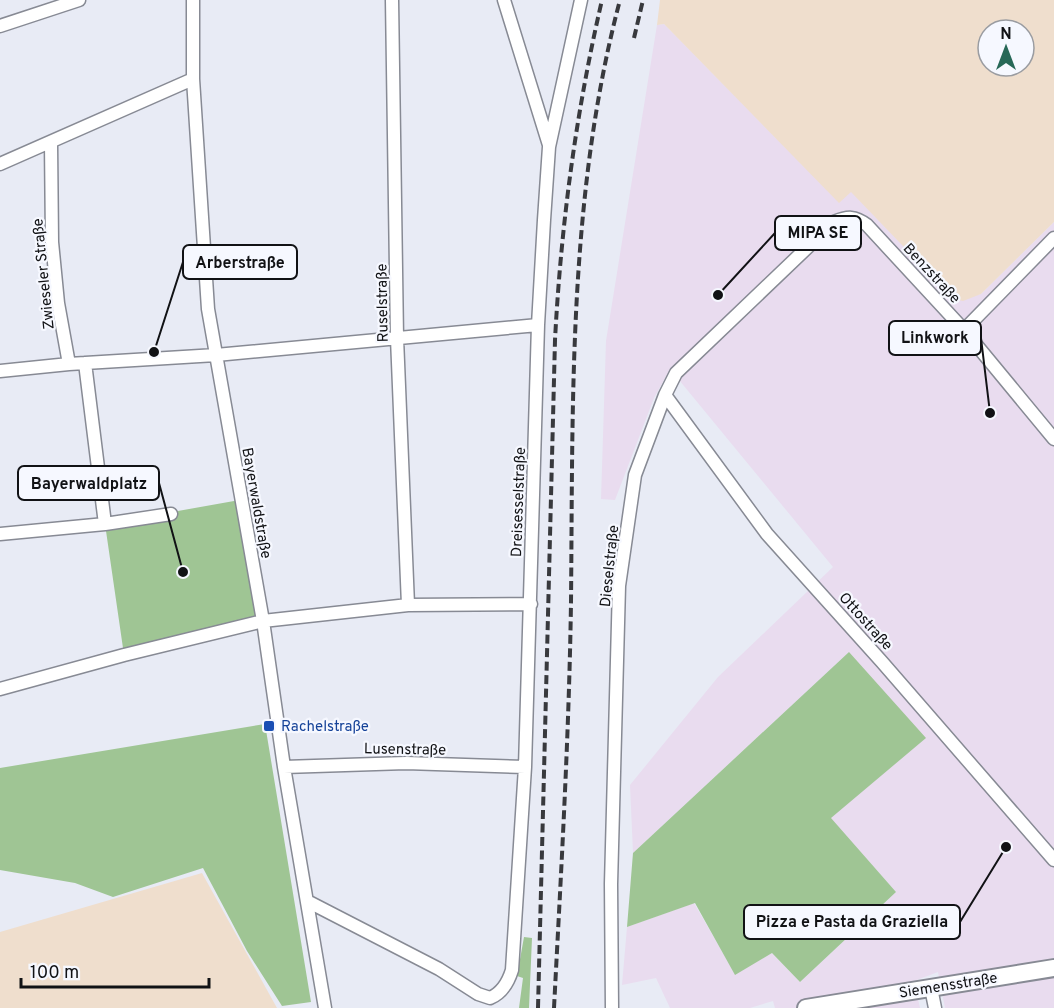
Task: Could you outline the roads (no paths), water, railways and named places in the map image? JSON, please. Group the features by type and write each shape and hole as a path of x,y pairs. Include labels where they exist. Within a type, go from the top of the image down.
{"main road":[{"name":"Siemensstraße","path":"806,1008 1054,968"}],"street":[{"path":"0,26 79,0"},
{"name":"Bayerwaldstraße","path":"193,0 194,79 208,309 263,621 284,767 325,1008"},
{"name":"Ruselstraße","path":"392,0 397,338 408,605"},
{"path":"504,0 549,147"},
{"name":"Dreisesselstraße","path":"307,901 440,969 478,994 490,998 498,994 509,980 512,970 525,767 538,325 549,147 581,0"},
{"path":"0,164 194,79"},
{"name":"Zwieseler Straße","path":"51,143 51,242 58,303 69,364"},
{"name":"Benzstraße","path":"851,217 867,225 964,330 1054,439"},
{"name":"Dieselstraße","path":"612,1008 611,884 619,586 635,475 665,395 676,373 826,229 834,222 851,217"},
{"path":"964,330 1054,238"},
{"path":"0,371 69,364 216,355 538,325"},
{"path":"85,363 105,524"},
{"name":"Ottostraße","path":"665,395 767,534 1054,860"},
{"path":"0,534 105,524 171,513"},
{"path":"0,689 124,655 263,621 408,605 531,604"},
{"name":"Lusenstraße","path":"284,767 406,763 525,767"},
{"path":"931,988 935,1008"}],"railway":[{"path":"538,1008 555,340 561,254 571,169 577,126 602,0"},
{"path":"554,1008 568,703 577,299 582,224 591,148 603,74 620,0"},
{"path":"634,38 643,0"}],"place":[{"name":"MIPA SE","path":"718,295"},
{"name":"Arberstraße","path":"154,352"},
{"name":"Linkwork","path":"990,413"},
{"name":"Bayerwaldplatz","path":"183,572"},
{"name":"Rachelstraße","path":"269,726"},
{"name":"Pizza e Pasta da Graziella","path":"1006,847"}]}
